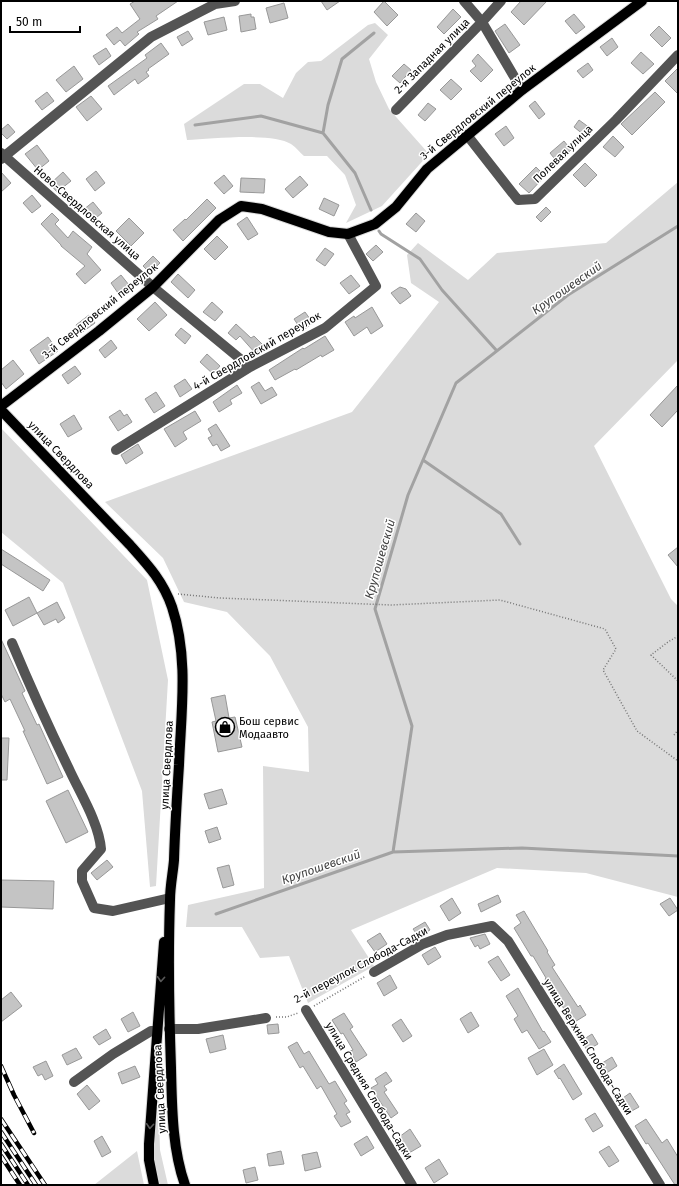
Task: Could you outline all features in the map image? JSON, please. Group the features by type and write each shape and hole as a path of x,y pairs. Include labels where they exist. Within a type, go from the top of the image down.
{"main road":[{"name":"3-й Свердловский переулок","path":"1,406 99,331 153,287 219,220 241,206 262,209 329,232 348,234 375,224 396,208 426,169 522,90 642,1"},
{"name":"улица Свердлова","path":"1,410 151,568 166,593 172,609 178,634 183,680 170,898 169,1029 174,1127 180,1169 186,1185"},
{"path":"154,1185 149,1160 148,1144 162,961 170,898"},
{"path":"174,1127 186,1169 193,1185"}],"street":[{"path":"2,156 151,37 215,4 235,1"},
{"path":"464,1 482,22 522,90"},
{"name":"2-я Западная улица","path":"396,110 501,1"},
{"name":"Полевая улица","path":"467,135 518,200 535,199 616,120 678,55"},
{"name":"Ново-Свердловская улица","path":"2,156 153,287 250,367"},
{"name":"4-й Свердловский переулок","path":"116,450 250,367 325,328 376,286 348,234"},
{"path":"12,644 100,838 101,849 82,871 82,881 94,908 113,910 170,898"},
{"name":"2-й переулок Слобода-Садки","path":"374,972 422,944 447,934 492,926"},
{"name":"улица Верхняя Слобода-Садки","path":"492,926 508,941 660,1185"},
{"name":"улица Средняя Слобода-Садки","path":"306,1010 409,1185"},
{"path":"169,1029 198,1028 266,1018"},
{"path":"74,1082 113,1054 151,1032 157,1031"}],"path":[{"path":"166,593 220,598 390,605 500,600 605,629 616,649 603,670 637,731 678,761"},
{"path":"678,636 651,655 678,680"},
{"path":"674,735 678,730"},
{"name":"2-й переулок Слобода-Садки","path":"266,1018 287,1016 306,1010 374,972"}],"shaded area":[{"path":"375,23 388,35 369,59 376,82 389,109 429,154 382,206 346,223 356,205 345,175 327,156 304,156 293,145 282,140 241,137 187,140 184,124 244,84 260,84 283,98 296,73 308,62 321,61 368,25"},
{"path":"678,182 678,360 594,446 671,599 678,606 678,897 586,873 497,868 351,930 374,966 308,1003 289,956 260,958 242,927 186,927 188,905 264,888 263,766 309,772 308,727 270,656 227,612 184,602 163,558 105,502 352,412 439,302 411,283 407,255 418,243 468,280 497,253 606,243"},
{"path":"1,428 147,580 168,680 156,886 150,887 142,791 63,583 1,532"},
{"path":"157,1051 160,1150 168,1185 160,1185 152,1154"},
{"path":"137,1151 144,1185 94,1185"}],"building":[{"path":"135,1 178,1 156,16 158,19 137,32 139,34 125,46 120,40 114,45 106,35 117,27 122,33 140,19 130,4"},
{"path":"321,1 340,1 327,10"},
{"path":"384,1 398,15 387,26 374,12"},
{"path":"521,1 547,1 524,25 511,12"},
{"path":"284,3 288,18 270,23 266,8"},
{"path":"453,9 461,17 444,34 437,27"},
{"path":"251,14 251,17 254,17 256,29 241,32 239,16"},
{"path":"574,14 585,27 576,34 565,21"},
{"path":"224,17 227,30 208,35 204,22"},
{"path":"505,24 520,45 509,53 495,31"},
{"path":"659,26 671,38 662,47 650,35"},
{"path":"188,31 193,39 182,46 177,37"},
{"path":"612,38 618,47 607,56 600,47"},
{"path":"161,43 169,54 148,69 149,70 146,72 149,76 138,84 135,79 114,95 108,86 147,58 145,55"},
{"path":"106,48 111,56 99,65 93,56"},
{"path":"641,52 654,64 643,74 631,63"},
{"path":"478,54 493,70 481,82 470,71 476,66 472,61"},
{"path":"588,63 593,70 583,78 577,71"},
{"path":"404,64 411,70 400,83 392,76"},
{"path":"74,66 83,79 66,92 56,80"},
{"path":"678,68 678,94 665,81"},
{"path":"451,79 462,89 451,100 440,90"},
{"path":"47,92 54,101 42,110 35,101"},
{"path":"655,92 665,102 632,135 621,124"},
{"path":"91,96 102,109 87,121 76,107"},
{"path":"535,101 545,114 539,119 529,106"},
{"path":"428,103 436,109 425,121 418,115"},
{"path":"579,120 590,128 584,135 574,127"},
{"path":"8,124 15,132 7,139 1,133 1,130"},
{"path":"506,126 514,138 504,146 495,134"},
{"path":"613,136 624,147 615,157 603,147"},
{"path":"564,141 571,150 557,162 550,153"},
{"path":"37,145 49,161 38,170 25,154"},
{"path":"585,163 597,175 585,187 573,175"},
{"path":"536,167 545,176 529,193 519,184"},
{"path":"96,171 105,183 95,191 86,179"},
{"path":"1,172 11,183 1,192"},
{"path":"63,172 71,181 57,192 50,184"},
{"path":"224,175 233,186 224,194 214,183"},
{"path":"300,176 308,185 293,198 285,189"},
{"path":"241,178 265,179 264,193 240,192"},
{"path":"32,195 41,206 32,213 23,203"},
{"path":"324,198 339,205 334,216 319,209"},
{"path":"207,199 216,208 183,241 173,230 185,219 186,220"},
{"path":"93,202 102,213 92,221 83,210"},
{"path":"546,207 551,212 541,222 536,217"},
{"path":"52,213 59,220 55,224 68,238 73,231 92,247 87,254 101,270 85,284 76,274 85,266 61,246 41,224"},
{"path":"416,213 425,221 416,232 406,224"},
{"path":"247,217 258,234 248,240 237,224"},
{"path":"129,218 144,233 131,246 116,231"},
{"path":"217,236 228,247 215,260 204,249"},
{"path":"376,245 383,252 373,261 366,254"},
{"path":"325,248 334,254 325,266 316,260"},
{"path":"153,256 160,263 150,273 143,266"},
{"path":"178,274 195,290 188,298 171,282"},
{"path":"121,275 129,285 118,293 111,283"},
{"path":"351,275 360,286 349,294 340,283"},
{"path":"400,287 406,289 411,296 400,304 391,293"},
{"path":"155,302 167,315 149,331 137,319"},
{"path":"212,302 223,312 215,321 203,312"},
{"path":"372,307 383,326 371,334 367,327 354,336 345,322 354,316 355,318"},
{"path":"305,312 313,323 302,331 294,319"},
{"path":"89,315 95,323 81,333 76,325"},
{"path":"236,324 251,338 254,336 264,346 256,354 240,336 236,340 228,333"},
{"path":"181,328 191,336 185,344 175,335"},
{"path":"325,336 334,350 322,357 321,355 296,370 295,369 275,380 269,370"},
{"path":"48,337 58,351 39,364 30,350"},
{"path":"111,340 117,348 105,358 99,350"},
{"path":"207,354 220,366 213,374 200,362"},
{"path":"13,360 24,374 6,389 1,382 1,370"},
{"path":"75,366 81,374 68,384 62,375"},
{"path":"185,379 192,389 180,397 174,386"},
{"path":"259,382 265,391 272,387 277,395 261,404 251,387"},
{"path":"237,385 242,393 230,400 232,404 219,412 213,402"},
{"path":"678,385 678,410 662,427 650,415"},
{"path":"156,392 165,406 154,413 145,399"},
{"path":"120,410 124,416 127,414 132,422 118,431 109,417"},
{"path":"195,411 201,421 183,432 187,439 175,447 164,429"},
{"path":"74,415 82,429 68,437 60,424"},
{"path":"216,424 230,446 221,451 217,444 213,446 208,438 212,436 208,429"},
{"path":"138,444 143,453 126,464 121,455"},
{"path":"678,547 678,567 668,555"},
{"path":"1,549 50,580 43,591 1,564"},
{"path":"29,597 37,613 13,626 5,610"},
{"path":"57,602 65,618 58,623 56,619 44,625 37,613"},
{"path":"1,639 25,691 22,693 37,725 39,724 63,777 47,784 10,699 5,702 1,694"},
{"path":"225,695 229,718 235,717 242,747 218,752 212,722 216,721 211,698"},
{"path":"1,738 9,738 7,780 1,780"},
{"path":"222,789 227,804 209,809 204,794"},
{"path":"68,790 88,832 66,843 46,801"},
{"path":"217,827 221,839 209,843 205,831"},
{"path":"107,860 113,867 97,880 91,873"},
{"path":"229,865 234,885 223,888 217,868"},
{"path":"1,880 54,881 53,909 1,907"},
{"path":"498,895 501,902 481,912 478,904"},
{"path":"452,898 461,913 449,921 440,906"},
{"path":"670,898 678,910 669,916 660,904"},
{"path":"524,911 555,965 552,967 578,1007 580,1005 586,1015 573,1023 545,979 546,978 533,956 531,956 514,928 521,923 516,915"},
{"path":"425,922 430,930 419,937 413,929"},
{"path":"380,933 387,944 375,952 367,941"},
{"path":"485,934 490,944 480,949 478,945 475,947 470,938"},
{"path":"435,947 441,957 428,965 422,955"},
{"path":"498,956 510,975 501,981 488,962"},
{"path":"390,975 397,988 384,996 377,983"},
{"path":"518,988 543,1032 544,1031 551,1042 539,1049 527,1030 522,1033 514,1019 518,1016 506,996"},
{"path":"11,992 22,1006 1,1022 1,1000"},
{"path":"133,1012 140,1026 128,1032 121,1019"},
{"path":"471,1012 479,1026 468,1033 460,1019"},
{"path":"344,1013 353,1027 350,1029 367,1055 356,1062 350,1051 353,1050 343,1033 341,1034 332,1020"},
{"path":"401,1019 412,1036 403,1042 392,1025"},
{"path":"278,1024 279,1033 268,1034 267,1025"},
{"path":"106,1029 111,1038 99,1045 93,1037"},
{"path":"592,1034 598,1044 587,1050 581,1041"},
{"path":"223,1035 226,1049 210,1053 206,1039"},
{"path":"297,1042 304,1054 309,1051 329,1084 335,1081 347,1101 344,1103 350,1112 346,1114 351,1122 341,1127 334,1116 337,1114 321,1086 317,1089 303,1066 300,1068 288,1047"},
{"path":"76,1048 82,1058 67,1065 62,1055"},
{"path":"544,1049 553,1065 537,1075 528,1058"},
{"path":"612,1057 617,1066 605,1074 599,1065"},
{"path":"46,1061 53,1076 45,1080 42,1074 38,1076 33,1067"},
{"path":"564,1064 582,1094 573,1100 554,1071"},
{"path":"135,1066 140,1077 122,1084 118,1073"},
{"path":"386,1072 392,1081 384,1086 387,1090 384,1092 398,1113 391,1118 371,1088 378,1084 375,1079"},
{"path":"87,1085 100,1101 89,1110 77,1094"},
{"path":"630,1093 639,1107 628,1113 620,1100"},
{"path":"595,1113 603,1126 593,1132 585,1119"},
{"path":"646,1119 662,1143 667,1139 678,1157 678,1185 675,1185 648,1143 646,1144 635,1126"},
{"path":"410,1129 421,1146 409,1153 399,1137"},
{"path":"102,1136 111,1152 102,1157 94,1141"},
{"path":"367,1136 374,1148 361,1156 354,1144"},
{"path":"609,1146 619,1161 609,1167 599,1152"},
{"path":"281,1151 284,1164 269,1166 267,1154"},
{"path":"317,1152 321,1167 305,1171 302,1155"},
{"path":"439,1159 448,1174 434,1183 425,1168"},
{"path":"255,1167 258,1180 246,1183 243,1170"}],"waterway":[{"path":"323,133 328,105 342,59 374,33"},
{"path":"195,125 261,116 323,133 355,173 371,210"},
{"name":"Крупошевский","path":"216,914 393,852 412,726 375,609 408,495 456,383 568,295 678,226"},
{"path":"379,231 381,234 420,259 442,290 497,351"},
{"path":"423,460 501,514 520,544"},
{"path":"393,852 522,848 678,856"}],"railway":[{"path":"1,1066 34,1133"},
{"path":"1,1119 45,1185"},
{"path":"1,1132 36,1185"},
{"path":"1,1144 28,1185"},
{"path":"1,1156 20,1185"}],"place":[{"name":"Бош сервис Модаавто","path":"225,727"}]}
